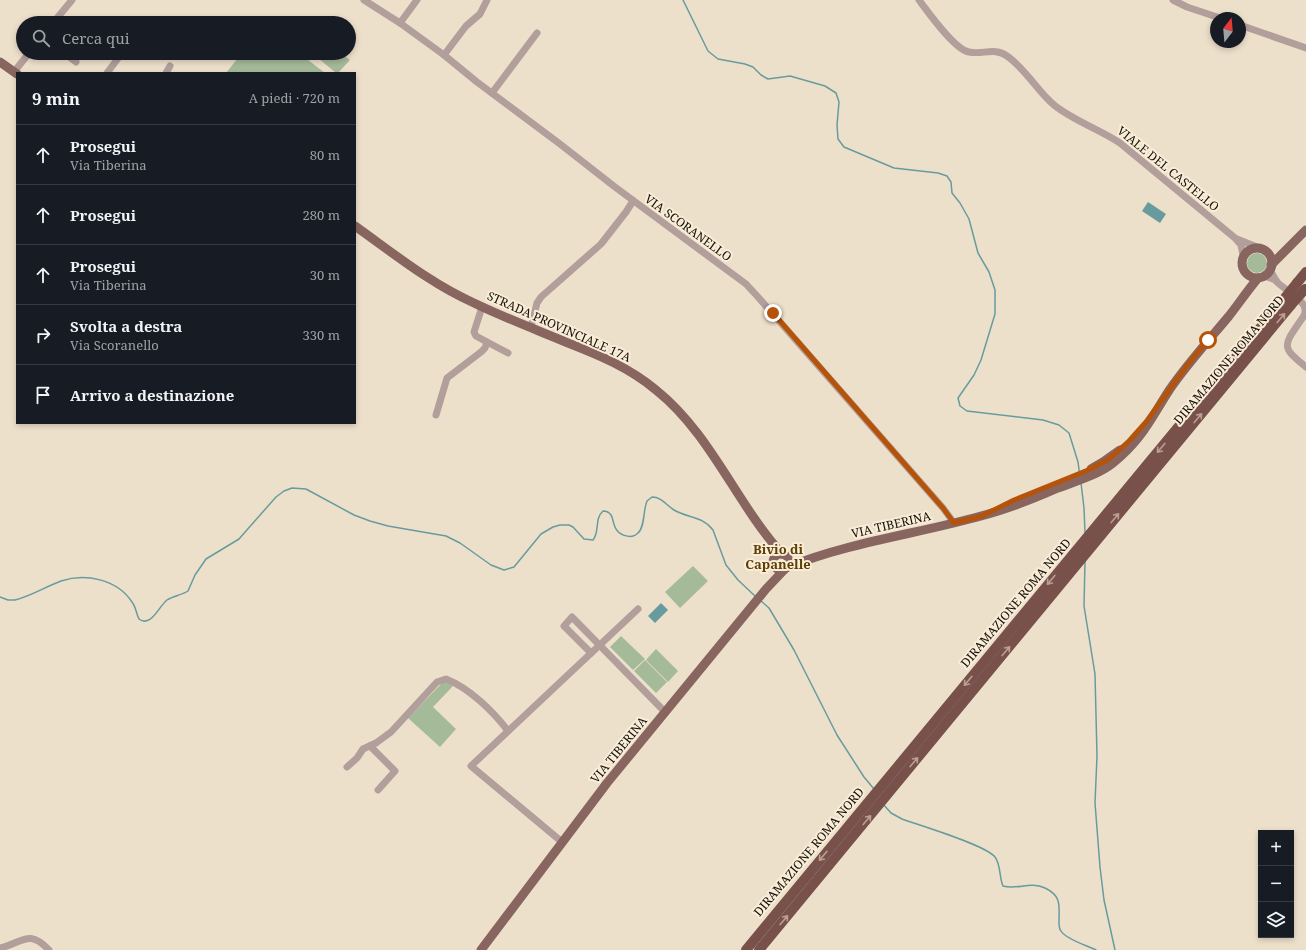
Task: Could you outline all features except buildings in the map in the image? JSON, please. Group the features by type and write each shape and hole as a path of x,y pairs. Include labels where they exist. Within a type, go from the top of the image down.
{"highway":[{"name":"DIRAMAZIONE ROMA NORD","path":"746,950 1091,532 1303,286 1306,272"},
{"name":"DIRAMAZIONE ROMA NORD","path":"759,950 1091,548 1288,302"}],"main road":[{"path":"0,62 15,73"},
{"name":"STRADA PROVINCIALE 17A","path":"356,227 458,296 614,362 643,380 660,393 676,409 704,442 767,538 779,559 789,561 786,568"},
{"path":"1243,296 1306,230"},
{"path":"1267,252 1278,250 1292,244"},
{"path":"1243,296 1246,284 1241,263 1243,255 1249,250 1257,248 1267,252 1270,256 1266,272"},
{"path":"1244,271 1250,276 1266,272"},
{"name":"VIA TIBERINA","path":"481,950 607,783 767,588 786,568 809,558 982,516 1037,497 1070,480 1090,472 1109,459 1129,441 1146,422 1188,364 1235,309 1243,296"},
{"path":"779,559 809,558"},
{"path":"779,559 779,570 786,568"},
{"path":"767,588 779,559"}],"street":[{"path":"59,16 72,0"},
{"name":"VIA SCORANELLO","path":"364,0 400,23 444,55 634,201 738,278 754,292 943,508 954,523"},
{"path":"400,23 417,0"},
{"path":"444,55 466,26 480,14 487,0"},
{"name":"VIALE DEL CASTELLO","path":"919,0 960,48 964,51 972,53 994,51 1007,56 1021,68 1054,104 1069,115 1101,131 1120,143 1235,238"},
{"path":"1173,0 1187,7 1210,15"},
{"path":"1246,27 1306,48"},
{"path":"492,93 537,33"},
{"path":"15,73 24,60"},
{"path":"107,72 116,60"},
{"path":"167,72 170,66"},
{"path":"531,327 537,304 541,297 601,244 634,201"},
{"path":"1235,238 1257,248"},
{"path":"1235,238 1241,245 1243,255"},
{"path":"1266,272 1303,304 1305,310 1304,316 1289,337 1286,345 1289,352 1306,368"},
{"path":"482,307 474,333 508,353"},
{"path":"436,415 447,378 481,352 485,348 487,342"},
{"path":"562,842 471,766 638,609"},
{"path":"591,654 564,626 572,617 665,712"},
{"path":"347,767 357,758 363,749 391,732 437,682 446,679 464,689 498,718 508,731"},
{"path":"370,746 394,771 378,790"},
{"path":"0,948 31,938 38,940 49,950"}],"green space":[{"path":"236,60 308,60 324,72 227,72"},
{"path":"320,60 350,60 339,72 335,72"},
{"path":"1253,253 1261,253 1267,259 1267,267 1261,273 1253,273 1247,267 1247,259"},
{"path":"693,566 708,581 680,608 665,592"},
{"path":"621,636 645,659 633,670 610,647"},
{"path":"656,649 678,671 668,682 646,660"},
{"path":"645,660 667,682 656,693 634,671"},
{"path":"444,681 453,686 433,707 456,729 440,747 408,718"}],"water":[{"path":"1148,202 1166,214 1160,223 1142,211"},
{"path":"661,603 668,610 655,623 648,616"}],"waterway":[{"path":"683,0 708,51 718,59 753,67 761,75 768,79 790,76 825,86 836,93 839,102 837,125 838,139 844,147 894,168 938,173 947,176 951,182 952,193 960,203 969,219 978,253 989,272 995,290 995,314 981,360 974,375 958,398 960,406 967,411 1043,420 1059,425 1069,433 1078,462 1080,477"},
{"path":"1081,483 1085,533"},
{"path":"0,597 8,600 15,600 61,581 90,578 109,583 126,594 133,604 139,619 147,621 151,619 167,600 188,591 195,575 206,559 239,539 276,497 284,491 292,488 306,489 354,515 370,521 388,526 446,536 460,543 491,565 504,570 514,567 541,534 553,527 569,525 573,527 584,539 593,540 600,514 603,511 611,515 615,527 619,532 625,536 635,535 642,527 647,501 652,497 655,497 679,513 700,520 709,525 713,530 726,565 738,580 755,596"},
{"path":"1085,561 1084,606 1095,674 1097,756 1095,803 1104,900 1115,950"},
{"path":"761,601 769,608 794,650 837,735 864,777 874,789"},
{"path":"883,804 891,813 902,819 937,830 989,852 997,860 1003,886 1014,887 1034,885 1050,891 1057,898 1059,926 1063,934 1096,950"}],"district":[{"name":"Bivio di Capanelle","path":"778,556"}],"route":[{"path":"773,313 943,508 954,523 982,516 1014,500 1088,470 1109,459 1129,441 1146,422 1188,364 1208,340"}]}
